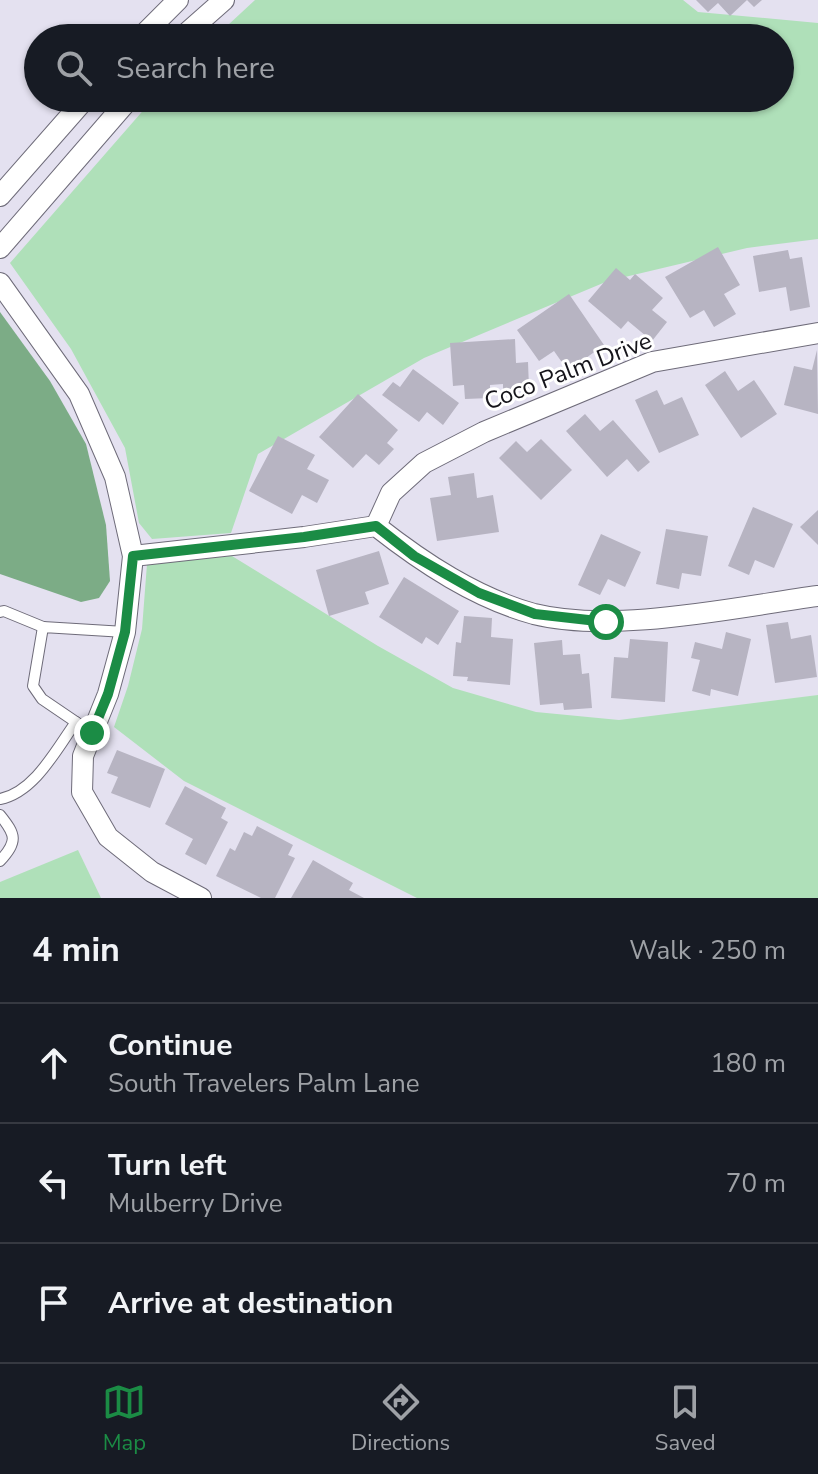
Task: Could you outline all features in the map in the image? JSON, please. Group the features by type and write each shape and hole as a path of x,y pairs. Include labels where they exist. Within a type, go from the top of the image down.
{"street":[{"path":"154,24 178,0"},
{"path":"197,24 224,0"},
{"path":"0,196 74,112"},
{"path":"0,248 118,112"},
{"path":"0,283 79,394 115,477 133,556 125,632 108,694 84,727 82,792 108,837 152,872 201,898"},
{"name":"Coco Palm Drive","path":"376,526 391,493 424,463 484,432 652,362 818,333"},
{"path":"133,556 376,526 414,556 479,593 535,614 606,622 818,596"}],"lane":[{"path":"0,612 43,627 125,632"},
{"path":"0,799 25,786 84,727 42,699 33,686 43,627"},
{"path":"0,815 13,831 12,847 0,861"}],"shaded area":[{"path":"255,0 683,0 698,12 818,23 818,239 747,248 608,281 424,358 258,454 231,533 152,539 139,523 125,448 71,349 10,263 142,112 794,112 794,24 229,24"},
{"path":"0,312 50,381 86,444 106,525 110,581 99,598 81,602 0,574"},
{"path":"232,556 378,646 453,688 536,712 619,720 818,695 818,898 417,898 184,781 114,727 142,629 147,564 160,557"},
{"path":"78,850 101,898 0,898 0,882"}],"building":[{"path":"696,0 747,0 730,16 718,3 708,12"},
{"path":"747,0 762,0 754,7"},
{"path":"718,247 740,285 724,294 736,314 714,327 704,310 690,318 665,277"},
{"path":"788,250 790,259 802,257 810,307 790,311 786,287 759,292 753,256"},
{"path":"616,268 630,280 635,274 663,298 652,310 667,322 652,341 628,321 621,329 588,301"},
{"path":"569,294 604,345 568,371 554,351 539,361 517,330"},
{"path":"515,339 516,363 528,362 529,388 503,390 503,384 490,385 490,398 465,399 464,385 453,386 450,343"},
{"path":"817,350 818,414 784,405 794,366 812,370"},
{"path":"413,369 459,403 443,425 427,412 419,422 382,395 393,382 400,387"},
{"path":"725,371 738,391 754,380 777,414 741,438 705,385"},
{"path":"657,390 664,405 682,397 699,435 659,453 635,400"},
{"path":"358,394 398,430 387,443 394,449 379,465 366,454 353,468 319,437"},
{"path":"585,414 600,431 613,420 650,462 638,472 627,459 607,477 566,431"},
{"path":"278,436 315,455 307,469 329,480 317,503 302,495 292,514 249,491"},
{"path":"541,439 572,470 541,500 499,458 516,441 527,452"},
{"path":"474,473 477,498 493,495 499,532 437,541 430,498 451,495 448,477"},
{"path":"753,507 793,524 774,568 755,560 749,575 728,566"},
{"path":"818,510 818,545 800,527"},
{"path":"666,529 708,536 701,576 682,573 679,589 656,584"},
{"path":"601,534 641,552 625,587 608,579 600,595 578,585"},
{"path":"379,551 389,584 365,592 369,604 329,616 316,570"},
{"path":"404,577 459,611 438,645 426,637 422,644 379,617"},
{"path":"464,616 492,618 491,637 513,639 510,685 467,681 468,677 453,676 456,642 461,643"},
{"path":"788,622 791,639 811,635 817,677 775,683 766,625"},
{"path":"726,632 751,639 738,696 711,689 710,696 692,691 700,660 691,658 695,642 722,649"},
{"path":"630,639 668,642 665,702 611,698 614,657 628,658"},
{"path":"562,640 563,655 580,654 582,674 589,673 592,708 564,710 563,703 540,705 534,643"},
{"path":"117,750 165,769 150,808 111,793 118,777 107,773"},
{"path":"185,786 226,808 221,818 228,822 206,865 185,854 193,839 165,824"},
{"path":"257,826 293,845 288,855 295,858 275,898 261,898 216,876 230,848 235,851 244,832 252,836"},
{"path":"313,860 353,883 349,890 364,898 291,898"}],"route":[{"path":"92,733 108,694 125,632 133,556 376,526 414,556 479,593 535,614 606,622"}]}
